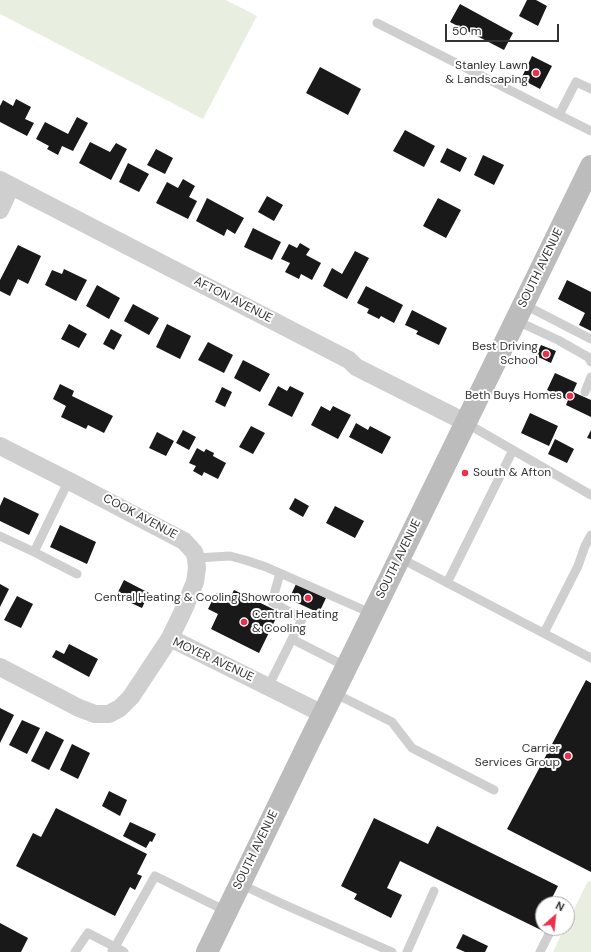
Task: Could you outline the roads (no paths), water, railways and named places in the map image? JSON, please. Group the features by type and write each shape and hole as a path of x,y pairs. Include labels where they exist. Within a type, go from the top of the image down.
{"main road":[{"name":"SOUTH AVENUE","path":"207,952 373,614 465,422 590,171"}],"street":[{"path":"0,210 6,183"},
{"name":"AFTON AVENUE","path":"6,183 342,356 356,367 465,422"},
{"name":"COOK AVENUE","path":"0,446 69,480 184,541 194,552 196,558"},
{"path":"170,638 195,582 197,568 196,558"},
{"name":"MOYER AVENUE","path":"0,667 79,708 94,714 108,714 120,708 131,697 170,638 323,714"}],"lane":[{"path":"377,23 591,131"},
{"path":"560,115 576,82 591,89"},
{"path":"519,312 591,339"},
{"path":"519,312 558,340 588,356 591,362"},
{"path":"585,392 591,377"},
{"path":"465,422 591,495"},
{"path":"447,583 513,450"},
{"path":"34,552 69,480"},
{"path":"544,633 578,566 585,546 591,535"},
{"path":"0,536 77,574"},
{"path":"196,558 230,556 266,567 373,614"},
{"path":"400,558 591,658"},
{"path":"268,687 302,619 272,602 280,573"},
{"path":"292,639 347,667"},
{"path":"334,692 392,722 412,748 494,790"},
{"path":"113,949 154,876 226,911"},
{"path":"240,884 392,952"},
{"path":"407,952 434,891"},
{"path":"75,952 88,933 113,949 124,952"},
{"path":"540,952 548,936"}],"place":[{"name":"Stanley Lawn & Landscaping","path":"536,73"},
{"name":"Best Driving School","path":"546,354"},
{"name":"Beth Buys Homes","path":"570,396"},
{"name":"South & Afton","path":"465,473"},
{"name":"Central Heating & Cooling Showroom","path":"308,598"},
{"name":"Central Heating & Cooling","path":"244,622"},
{"name":"Carrier Services Group","path":"568,756"}]}
